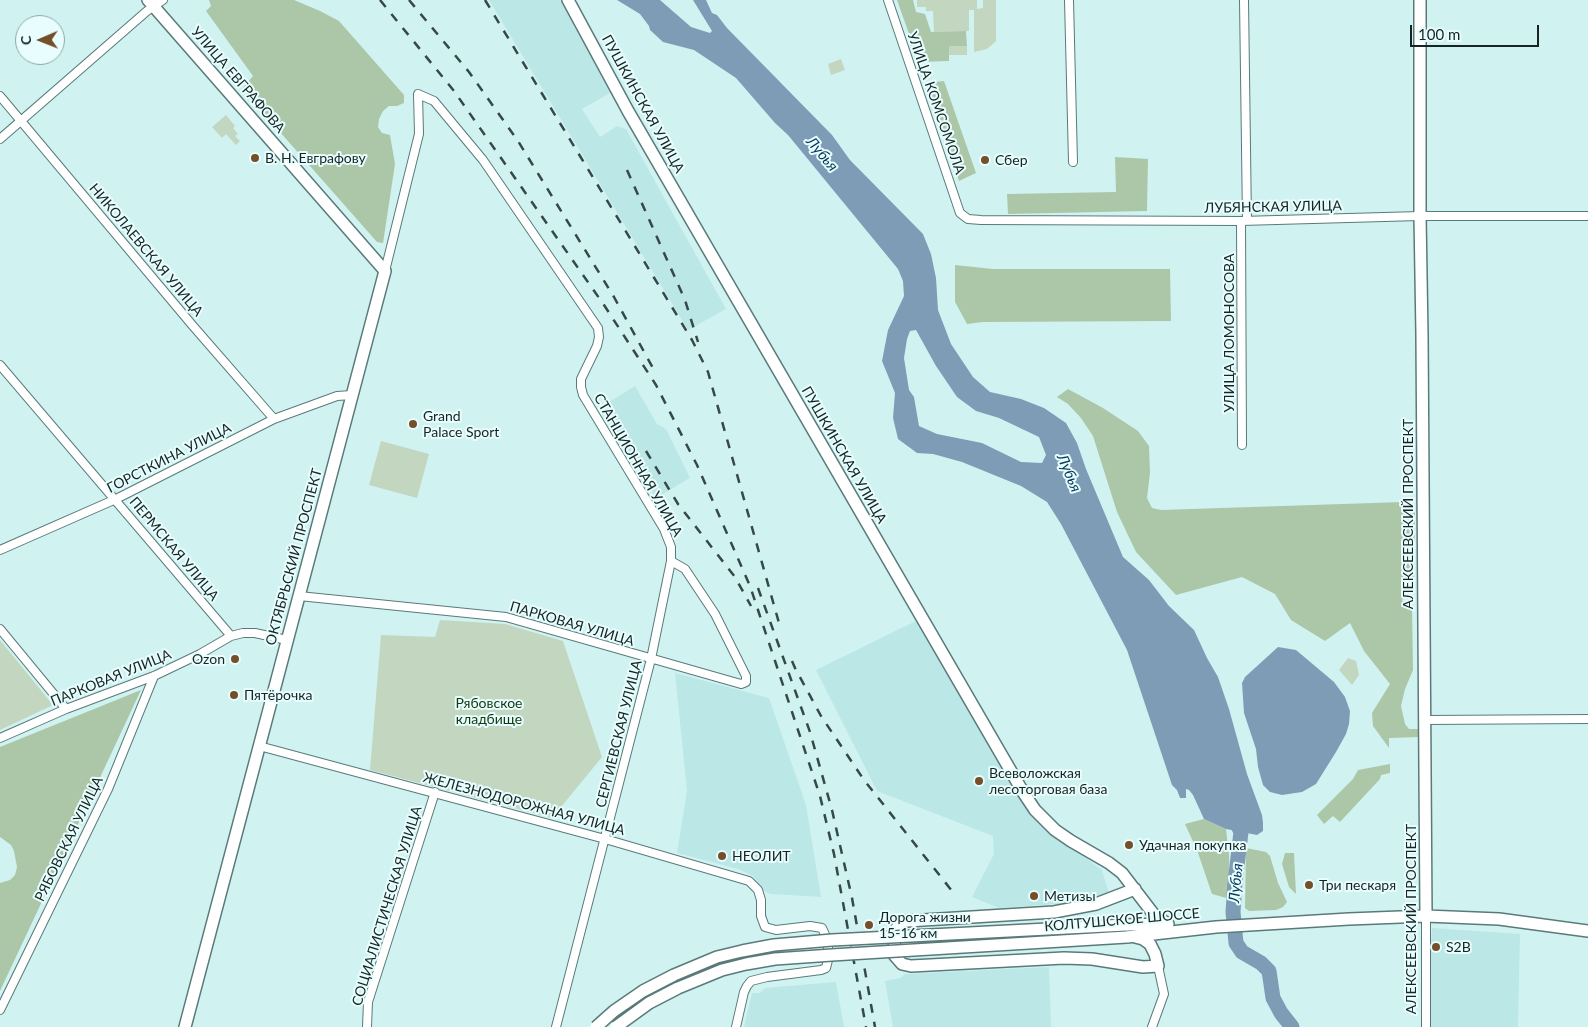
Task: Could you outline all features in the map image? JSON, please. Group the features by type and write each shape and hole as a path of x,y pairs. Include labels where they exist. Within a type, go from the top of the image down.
{"street":[{"name":"ПУШКИНСКАЯ УЛИЦА","path":"568,0 628,111 1023,792 1035,810 1055,830 1116,868 1168,929"},
{"name":"УЛИЦА КОМСОМОЛА","path":"888,0 960,213"},
{"path":"1069,0 1073,162"},
{"name":"УЛИЦА ЛОМОНОСОВА","path":"1242,445 1244,0"},
{"name":"АЛЕКСЕЕВСКИЙ ПРОСПЕКТ","path":"1420,0 1426,1027"},
{"path":"0,139 155,2"},
{"name":"УЛИЦА ЕВГРАФОВА","path":"155,2 384,271"},
{"name":"ОКТЯБРЬСКИЙ ПРОСПЕКТ","path":"184,1027 352,395 419,134 418,94"},
{"name":"СТАНЦИОННАЯ УЛИЦА","path":"418,94 434,101 483,160 598,328 600,337 581,379 580,387 664,530 671,547 671,561"},
{"name":"НИКОЛАЕВСКАЯ УЛИЦА","path":"0,96 193,326 274,419"},
{"name":"ЛУБЯНСКАЯ УЛИЦА","path":"960,213 968,219 981,220 1244,221 1420,216 1588,216"},
{"name":"ПЕРМСКАЯ УЛИЦА","path":"0,365 231,636"},
{"name":"ГОРСТКИНА УЛИЦА","path":"0,550 116,499 274,419 337,396 352,395"},
{"name":"СЕРГИЕВСКАЯ УЛИЦА","path":"556,1027 650,659 671,561"},
{"name":"ПАРКОВАЯ УЛИЦА","path":"299,596 506,618 740,684 746,682 746,676 715,614 685,569 671,561"},
{"path":"0,629 66,709"},
{"name":"ПАРКОВАЯ УЛИЦА","path":"0,738 66,709 154,676 200,654 231,636 255,633 287,640"},
{"name":"РЯБОВСКАЯ УЛИЦА","path":"0,1010 108,789 154,676"},
{"path":"1424,720 1588,719"},
{"name":"ЖЕЛЕЗНОДОРОЖНАЯ УЛИЦА","path":"259,746 435,792 749,881 758,890 761,900 762,922 770,929 810,926 822,928 827,939 828,963 826,968 821,970 756,979 747,986 736,1027"},
{"name":"СОЦИАЛИСТИЧЕСКАЯ УЛИЦА","path":"366,1027 368,1002 435,792"},
{"name":"ПУШКИНСКАЯ УЛИЦА","path":"1126,925 1140,916 1142,908 1135,889"},
{"path":"1135,889 1096,904 1054,912 902,922 895,930 895,956 902,964 911,966 1064,958 1092,959 1143,967 1158,966"},
{"path":"1426,916 1498,919 1588,931"},
{"name":"КОЛТУШСКОЕ ШОССЕ","path":"596,1027 614,1011 643,991 674,974 717,957 774,945 832,940 1126,925 1168,929 1349,918 1426,916"},
{"path":"1158,966 1159,944 1168,929"},
{"name":"КОЛТУШСКОЕ ШОССЕ","path":"616,1027 649,1003 678,988 722,970 746,964 832,955 1131,937 1168,929"},
{"path":"1131,937 1143,939 1150,944 1155,954 1164,987 1164,994 1152,1027"}],"shaded area":[{"path":"489,0 560,0 610,93 582,109 600,137 617,126 626,129 726,309 688,330"},
{"path":"635,386 657,424 666,429 690,478 656,498 601,407"},
{"path":"926,616 1048,830 1102,870 1109,893 1071,903 999,908 972,897 994,854 993,836 877,791 816,670"},
{"path":"675,673 769,698 806,805 821,897 770,894 763,890 753,876 738,869 677,853 687,791"},
{"path":"1432,928 1520,934 1518,1027 1429,1027 1429,971"},
{"path":"1049,967 1051,1027 893,1027 885,981 901,978 905,974"},
{"path":"836,982 844,1027 744,1027 752,993 760,993 765,988"}],"green space":[{"path":"209,0 294,0 320,11 339,21 404,95 404,103 397,106 389,106 383,111 379,119 378,127 382,133 390,135 395,164 383,243 377,242 242,89 253,76 206,11 211,6"},
{"path":"897,0 913,0 916,12 925,14 931,32 966,31 967,46 949,46 949,61 919,62"},
{"path":"917,0 977,0 977,9 983,8 983,0 996,0 996,41 987,49 974,52 974,10 969,10 969,31 934,32 933,11 926,11 926,7 917,7"},
{"path":"949,46 967,46 967,55 949,55"},
{"path":"841,59 845,70 831,75 828,64"},
{"path":"944,81 976,173 959,181 926,83"},
{"path":"226,115 235,126 233,128 238,134 235,136 240,141 236,145 226,134 222,138 212,127"},
{"path":"1115,157 1148,159 1147,211 1008,214 1007,194 1116,192"},
{"path":"955,265 993,269 1170,269 1171,321 983,322 967,324 955,302"},
{"path":"1068,389 1103,408 1138,431 1149,446 1150,473 1147,498 1152,508 1161,510 1403,502 1415,507 1414,588 1404,593 1402,601 1412,605 1413,670 1405,689 1401,706 1405,724 1409,729 1419,729 1420,737 1389,738 1389,748 1373,726 1372,713 1390,684 1364,651 1350,623 1325,641 1291,620 1275,594 1242,577 1176,595 1136,552 1117,512 1093,436 1081,418 1068,404 1057,397"},
{"path":"381,441 429,454 417,498 369,485"},
{"name":"Рябовское кладбище","path":"440,620 505,624 563,641 602,757 552,818 370,770 381,635 435,637"},
{"path":"0,640 53,705 0,730"},
{"path":"1348,658 1356,661 1359,675 1352,685 1339,670"},
{"path":"141,690 0,991 0,883 10,880 15,875 17,867 11,845 0,837 0,747"},
{"path":"1390,764 1390,773 1381,775 1380,779 1340,822 1333,816 1324,824 1317,815 1353,779 1358,770"},
{"path":"1204,819 1226,829 1229,855 1230,899 1212,894 1197,850 1185,824"},
{"path":"1246,848 1266,852 1270,856 1278,883 1287,902 1283,907 1276,910 1249,911 1245,908"},
{"path":"1285,853 1294,853 1296,894 1289,887 1282,864"}],"water":[{"path":"617,0 660,0 691,27 710,33 712,31 693,0 706,0 712,13 717,15 727,28 832,135 850,160 923,234 931,254 936,278 938,310 951,344 973,377 990,392 1021,399 1044,408 1066,423 1077,443 1123,557 1149,580 1169,606 1194,630 1218,677 1229,709 1247,774 1262,815 1263,831 1257,835 1226,829 1204,819 1189,790 1186,789 1186,798 1180,798 1177,790 1172,785 1127,650 1061,524 1047,502 1021,486 962,462 933,454 917,453 898,439 893,418 895,393 882,361 888,330 904,296 903,281 898,269 788,135 775,123 736,78 694,50 663,42 650,30 640,14","holes":["916,330 936,366 957,397 976,411 999,418 1039,437 1046,455 1042,463 1021,462 982,443 937,434 919,426 914,397 909,390 904,358 910,331"]},
{"path":"1278,647 1296,650 1334,682 1345,697 1350,711 1346,734 1316,784 1302,792 1282,795 1270,792 1263,785 1256,749 1244,713 1242,683 1245,677"}],"waterway":[{"name":"Лубья","path":"1232,813 1241,832 1233,912 1236,943 1242,952 1261,963 1269,971 1273,998 1281,1013 1292,1027"}],"railway":[{"path":"380,0 454,91 604,305 656,385 697,465 750,586 820,796 834,854 866,1027"},
{"path":"409,0 469,72 518,141 614,297 654,370"},
{"path":"485,0 692,340 708,372 781,630"},
{"path":"627,170 685,300 698,342"},
{"path":"646,451 678,504 735,577 751,606"},
{"path":"758,588 810,732 832,810 852,898 875,1027"},
{"path":"792,661 821,716 864,780 956,896"}],"place":[{"name":"В. Н. Евграфову","path":"255,158"},
{"name":"Сбер","path":"985,160"},
{"name":"Grand Palace Sport","path":"413,424"},
{"name":"Ozon","path":"235,659"},
{"name":"Пятёрочка","path":"234,695"},
{"name":"Всеволожская лесоторговая база","path":"979,781"},
{"name":"Удачная покупка","path":"1129,845"},
{"name":"НЕОЛИТ","path":"722,856"},
{"name":"Три пескаря","path":"1309,885"},
{"name":"Метизы","path":"1034,896"},
{"name":"Дорога жизни 15-16 км","path":"869,925"},
{"name":"S2B","path":"1436,947"}]}
